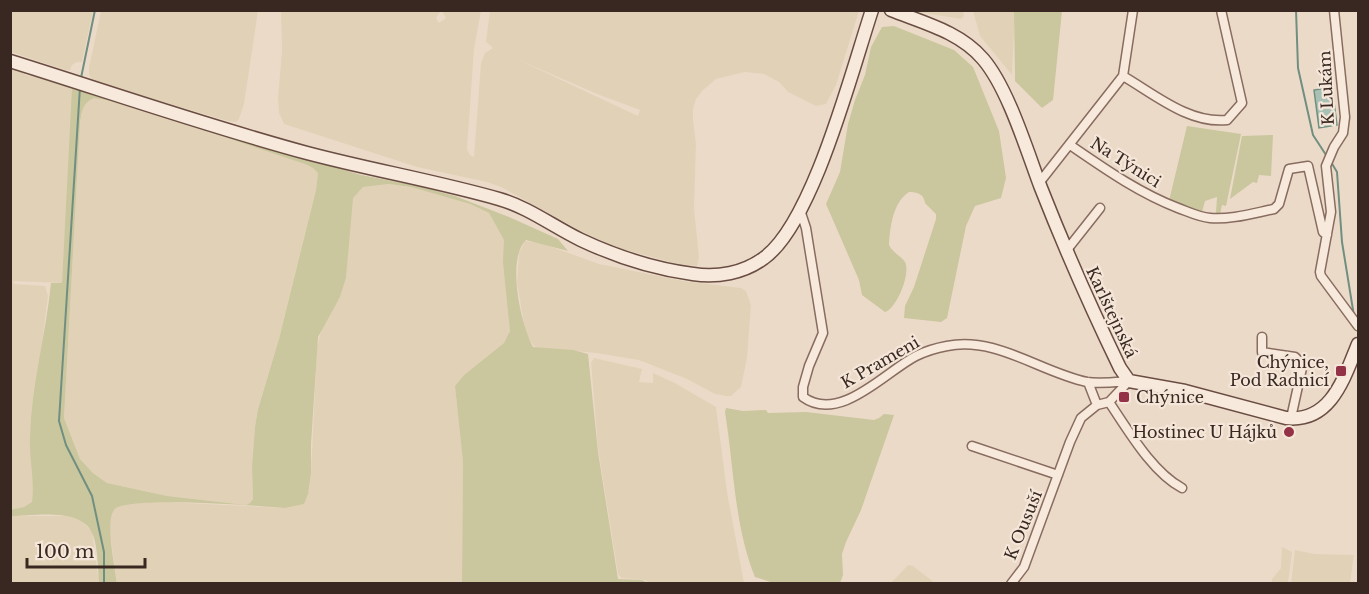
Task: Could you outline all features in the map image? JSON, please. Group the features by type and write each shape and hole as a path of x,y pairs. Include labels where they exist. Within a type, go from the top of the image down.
{"main road":[{"path":"10,61 308,153 503,200 581,240 615,254 694,275 710,276 740,272 764,258 776,248 800,210 825,155 872,10"},
{"name":"Karlštejnská","path":"891,10 958,38 975,50 989,66 1008,104 1066,251 1128,381 1185,391 1302,419 1325,407 1340,385 1359,344"}],"street":[{"name":"Na Týnici","path":"1039,183 1123,76 1133,10"},
{"path":"1123,76 1190,115 1215,122 1227,120 1242,103 1221,10"},
{"name":"K Lukám","path":"1334,10 1345,117 1343,133 1326,166 1331,212 1321,276 1359,326"},
{"name":"Na Týnici","path":"1070,145 1124,183 1166,204 1197,216 1210,218 1274,209 1279,204 1289,169 1308,166 1323,232 1327,235"},
{"path":"1066,251 1100,208"},
{"name":"K Prameni","path":"800,210 807,228 823,333 803,387 803,397 812,403 833,403 852,398 916,356 933,349 961,344 995,349 1088,382"},
{"path":"1262,337 1262,352 1295,357 1301,363 1302,368 1291,418"},
{"path":"1128,381 1109,402 1097,405 1088,382 1128,381"},
{"path":"1109,402 1150,460 1174,484 1182,488"},
{"name":"K Ousuší","path":"1011,584 1024,567 1081,418 1097,405"},
{"name":"K Ousuší","path":"972,446 1058,475"}],"shaded area":[{"path":"11,10 93,11 82,62 72,65 70,70 65,70 11,52"},
{"path":"101,11 258,11 244,104 239,119 236,122 228,121 92,81 89,68"},
{"path":"281,11 441,11 436,18 439,23 446,18 442,11 481,11 474,49 467,149 474,157 481,63 485,53 493,48 486,42 490,11 859,11 836,85 826,104 816,106 788,92 779,82 764,74 745,72 716,79 696,99 693,120 696,144 694,208 699,257 697,266 678,264 615,247 501,187 487,182 417,167 284,124 279,113 278,98 282,51","holes":["519,60 640,110 638,116"]},
{"path":"911,11 963,11 964,16 961,19"},
{"path":"973,11 1015,11 1012,75 980,36"},
{"path":"1014,11 1062,11 1053,100 1042,108 1015,81"},
{"path":"894,26 954,50 973,67 999,131 1006,178 1001,198 975,206 966,226 947,318 941,322 904,318 905,306 914,287 936,219 936,214 925,203 922,196 909,192 899,202 893,216 889,245 905,262 906,274 902,290 894,304 885,312 862,295 859,280 826,204 840,172 848,124 865,75 871,47 882,27"},
{"path":"12,68 25,72 25,75 49,79 72,89 73,93 62,283 13,281 14,284 45,286 48,296 30,438 34,490 32,502 24,507 11,510 10,70"},
{"path":"1332,87 1337,125 1319,128 1314,90"},
{"path":"72,89 97,94 361,175 455,196 558,239 568,251 526,240 520,249 516,276 524,324 533,347 573,350 588,354 598,452 618,579 642,580 648,583 462,583 463,462 455,386 464,375 504,343 510,331 503,262 504,240 489,213 470,204 411,187 389,184 363,187 353,198 346,278 340,297 318,337 311,472 304,504 284,508 246,505 253,499 252,466 258,409 279,339 316,190 318,173 305,164 123,103 94,98 85,105 81,115 64,418 80,459 93,473 107,483 167,496 245,505 166,502 141,503 114,510 110,525 117,584 99,583 94,538 86,525 68,516 11,516 10,510 24,507 32,502 31,419 51,283 62,283"},
{"path":"94,98 123,103 306,164 318,173 316,190 279,339 258,408 252,466 253,499 246,505 167,496 107,483 93,473 80,459 64,418 80,123 83,107 87,101"},
{"path":"1187,126 1241,134 1226,206 1222,205 1220,214 1216,213 1217,197 1205,201 1202,212 1169,201"},
{"path":"1273,135 1271,176 1259,175 1257,183 1253,182 1230,199 1242,136"},
{"path":"389,184 411,187 470,204 489,213 504,240 510,331 508,338 464,375 455,386 463,462 462,583 117,583 109,526 113,511 118,506 147,501 284,508 311,472 317,347 322,327 340,297 346,278 352,198 363,187"},
{"path":"525,241 541,243 599,264 683,281 741,288 746,291 751,305 747,358 741,387 731,396 715,394 687,379 639,360 534,346 526,335 517,283 519,253"},
{"path":"594,358 642,369 639,382 653,383 653,373 716,407 727,492 744,583 649,583 645,580 621,578 618,574 598,448 591,363"},
{"path":"726,408 743,411 766,410 768,413 806,412 874,420 884,414 894,415 861,510 842,554 843,575 840,583 774,583 755,577 739,516"},
{"path":"10,516 71,516 81,520 92,532 99,583 11,583"},
{"path":"1282,547 1292,552 1288,583 1272,583 1272,579 1281,568"},
{"path":"1295,550 1314,554 1354,555 1350,583 1291,583"},
{"path":"908,565 913,566 935,583 891,583"}],"waterway":[{"path":"81,78 95,10"},
{"path":"1296,10 1298,68 1313,135 1328,158"},
{"path":"80,87 59,421 66,445 92,496 104,552 104,584"},
{"path":"1331,162 1337,172 1342,242 1354,316"}],"place":[{"name":"Chýnice, Pod Radnicí","path":"1341,371"},
{"name":"Chýnice","path":"1124,397"},
{"name":"Hostinec U Hájků","path":"1289,432"}]}
